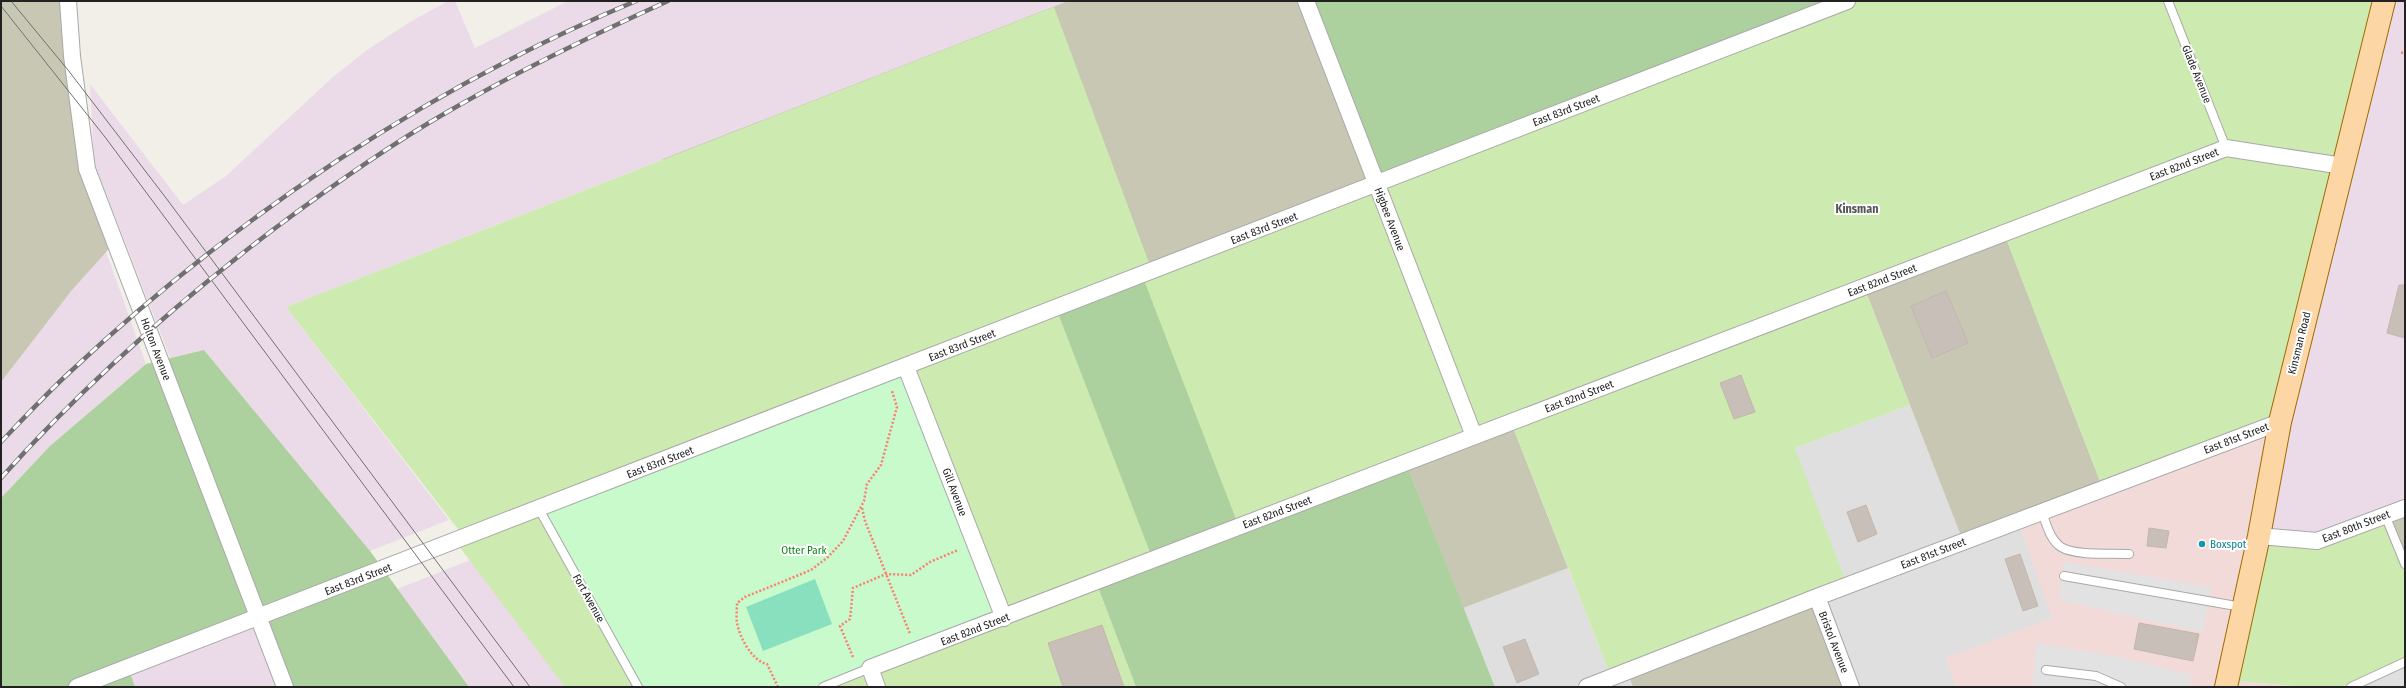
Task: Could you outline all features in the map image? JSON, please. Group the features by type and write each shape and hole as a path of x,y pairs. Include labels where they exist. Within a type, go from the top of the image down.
{"main road":[{"name":"Kinsman Road","path":"2226,687 2259,536 2280,422 2384,1"}],"street":[{"name":"Holton Avenue","path":"68,1 72,56 87,169 285,687"},
{"name":"Higbee Avenue","path":"1306,1 1474,436"},
{"name":"East 83rd Street","path":"76,687 906,367 1847,1"},
{"name":"East 82nd Street","path":"870,668 1004,618 2226,148 2343,166"},
{"name":"Gill Avenue","path":"906,367 1004,618"},
{"name":"East 81st Street","path":"1586,687 1817,597 2280,422"},
{"name":"East 80th Street","path":"2259,536 2317,541 2405,508"},
{"name":"Bristol Avenue","path":"1817,597 1851,687"},
{"path":"870,668 877,687"}],"lane":[{"name":"Glade Avenue","path":"2168,1 2226,148"},
{"name":"Fort Avenue","path":"538,509 638,687"},
{"path":"2042,512 2054,539 2061,547 2076,552 2129,554"},
{"path":"2385,515 2405,564"},
{"path":"2064,576 2243,607"},
{"path":"2351,687 2405,662"},
{"name":"East 82nd Street","path":"823,687 870,668"},
{"path":"2046,670 2096,676 2121,687"}],"path":[{"path":"2401,53 2405,52"},
{"path":"778,687 767,664 761,663 743,641 737,622 737,603 745,597 811,570 828,557 843,541 862,508 867,484 881,465 897,407 892,392"},
{"path":"862,508 865,521 911,635"},
{"path":"853,657 840,626 850,619 853,588 886,574 911,575 930,562 960,550"}],"shaded area":[{"path":"1,1 74,161 146,364 50,446 1,498 1,382 72,290"},
{"path":"1,1 68,1 84,155 115,242 72,290 1,382"},
{"path":"448,1 455,1 475,48 568,1 1068,1 286,307 449,520 370,551 204,350 175,370 94,162 90,84 183,205 226,176 333,77 367,50 410,22"},
{"path":"1068,1 1306,1 1376,184 539,509 663,159"},
{"path":"2384,1 2405,1 2405,508 2317,541 2259,536"},
{"path":"2004,233 2103,489 1963,541 1864,287"},
{"path":"1910,405 1963,541 2018,521 2053,618 1946,658 1956,687 1851,687 1817,597 1795,448"},
{"path":"1511,422 1568,568 1463,608 1406,463"},
{"path":"2280,422 2228,680 2304,687 1956,687 1945,658 2052,618 2018,521"},
{"path":"2405,508 2405,564 2385,515"},
{"path":"473,559 569,687 469,687 397,589"},
{"path":"2064,562 2211,587 2203,632 2059,600"},
{"path":"1568,568 1611,677 1627,671 1633,687 1495,687 1463,608"},
{"path":"1817,597 1851,687 1633,687 1627,671"},
{"path":"258,618 285,687 135,687 127,667"},
{"path":"2036,643 2119,657 2191,675 2188,687 2033,687"},
{"path":"2405,662 2405,687 2351,687"}],"green space":[{"path":"1306,1 1847,1 1376,184"},
{"path":"1847,1 2384,1 2280,422 2103,489 2004,233 1864,287 1910,405 1795,448 1847,585 1611,677 1511,422 1096,582 1136,687 565,687 455,541 464,537 286,307 1054,7 1152,271"},
{"path":"1142,275 1239,527 1406,463 1495,687 1136,687 1096,582 1153,560 1056,308"},
{"path":"204,350 370,551 469,687 285,687 258,618 128,667 135,687 1,687 1,498 50,446 146,364"},
{"name":"Otter Park","path":"906,367 1004,618 823,687 638,687 539,509"},
{"path":"2385,515 2405,564 2405,662 2351,687 2304,687 2227,680 2259,536 2317,541"},
{"path":"815,579 832,624 763,651 746,607"}],"building":[{"path":"2399,285 2405,285 2405,338 2387,333"},
{"path":"1946,291 1968,343 1932,358 1911,306"},
{"path":"1741,375 1755,412 1734,419 1720,383"},
{"path":"1866,505 1877,534 1858,542 1847,512"},
{"path":"2149,528 2169,531 2166,548 2147,546"},
{"path":"2020,554 2038,606 2023,611 2005,559"},
{"path":"2139,623 2199,634 2193,661 2134,649"},
{"path":"1102,625 1124,687 1063,687 1048,643"},
{"path":"1525,639 1539,674 1517,683 1503,647"}],"tram line":[{"path":"11,1 68,70 166,198 530,687"},
{"path":"1,6 105,137 514,687"}],"railway":[{"path":"1,442 61,380 133,315 198,261 266,210 336,161 408,116 482,74 558,36 636,1"},
{"path":"1,478 65,410 166,316 237,257 316,198 404,138 476,96 557,53 668,1"}],"place":[{"name":"Boxspot","path":"2202,544"}],"district":[{"name":"Kinsman","path":"1857,209"}]}
